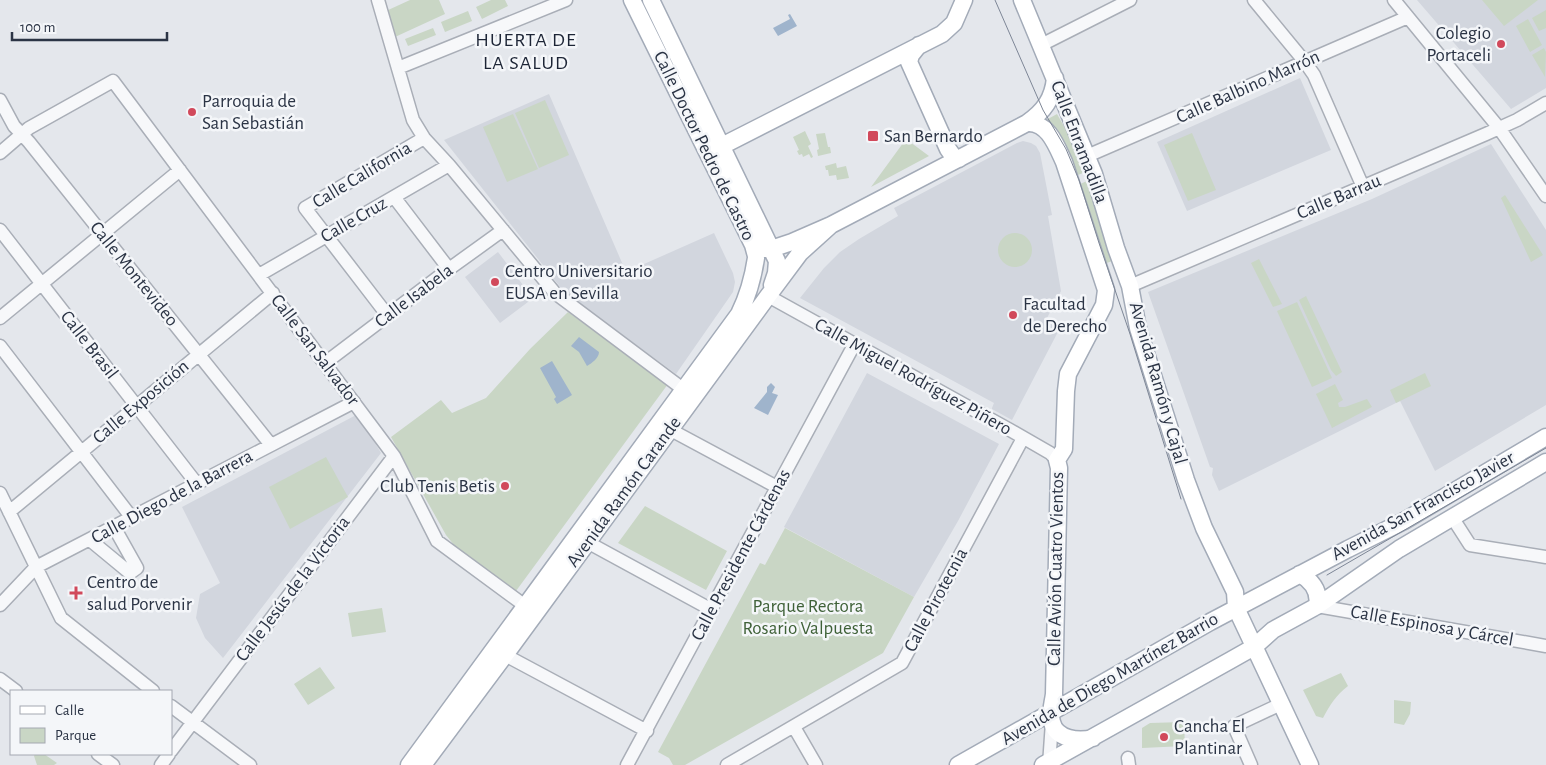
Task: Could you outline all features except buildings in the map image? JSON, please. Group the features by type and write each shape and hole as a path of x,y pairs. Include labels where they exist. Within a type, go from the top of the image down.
{"main road":[{"name":"Calle Doctor Pedro de Castro","path":"632,0 777,260 776,272 768,296"},
{"name":"Calle Doctor Pedro de Castro","path":"651,0 715,150 755,252 768,296"},
{"path":"715,150 942,34 951,27 964,0"},
{"name":"Calle Enramadilla","path":"1022,0 1088,156 1130,286"},
{"path":"919,45 910,55 909,62 948,149 958,159"},
{"name":"Avenida Ramón Carande","path":"771,249 832,225 1027,123 1048,104 1055,78"},
{"name":"Calle Enramadilla","path":"1027,123 1037,124 1046,130 1064,162 1105,284 1106,294"},
{"name":"Avenida Ramón Carande","path":"423,765 800,253 832,225"},
{"path":"755,252 771,249"},
{"name":"Avenida Ramón Carande","path":"409,765 524,605 739,314 751,284 755,252"},
{"name":"Avenida Ramón y Cajal","path":"1130,286 1138,328 1186,480 1204,528 1235,592 1236,608 1254,647"},
{"name":"Calle Avión Cuatro Vientos","path":"1056,713 1054,694 1059,468 1057,460 1064,449 1068,374 1101,311 1106,294"},
{"name":"Avenida San Francisco Javier","path":"1236,608 1404,521 1546,438"},
{"name":"Avenida San Francisco Javier","path":"1254,647 1273,630 1317,606 1399,549 1546,462"},
{"path":"1300,574 1309,580 1315,588 1319,599 1317,606"},
{"name":"Avenida de Diego Martínez Barrio","path":"958,765 1056,713 1236,608"},
{"path":"1047,764 1254,647 1310,765"},
{"path":"1056,713 1057,731 1068,738 1079,740 1092,738"}],"street":[{"path":"378,0 413,120 424,138 449,165 555,293 683,389"},
{"path":"398,68 566,0"},
{"path":"1041,48 1046,43 1130,0"},
{"path":"1254,0 1314,74 1363,187"},
{"path":"1394,0 1499,128 1546,196"},
{"name":"Calle Balbino Marrón","path":"1088,156 1408,17"},
{"name":"Calle San Salvador","path":"21,134 113,81 394,456 437,542 524,605"},
{"name":"Calle Montevideo","path":"0,100 14,126 271,445"},
{"name":"Calle Barrau","path":"1130,286 1499,128 1517,120 1546,102"},
{"path":"0,154 21,134"},
{"name":"Calle California","path":"326,237 305,208 424,138"},
{"name":"Calle Cruz","path":"259,275 449,165"},
{"path":"0,318 180,170"},
{"path":"394,197 449,270"},
{"name":"Calle Brasil","path":"0,230 198,484"},
{"name":"Calle Isabela","path":"325,363 503,230"},
{"path":"326,237 388,316"},
{"name":"Calle Exposición","path":"10,512 273,293"},
{"name":"Calle Miguel Rodríguez Piñero","path":"768,296 1024,438 1050,453 1057,460"},
{"name":"Calle Presidente Cárdenas","path":"628,765 854,345"},
{"path":"0,346 132,518"},
{"name":"Calle Diego de la Barrera","path":"0,605 36,567 354,402"},
{"path":"670,429 777,487"},
{"name":"Calle Pirotecnia","path":"727,765 902,663 1024,438"},
{"name":"Calle Jesús de la Victoria","path":"172,749 394,456"},
{"path":"0,493 61,618 152,690"},
{"path":"1452,517 1470,545 1546,557"},
{"path":"90,540 130,573 137,568 114,527"},
{"path":"587,542 712,610"},
{"name":"Calle Espinosa y Cárcel","path":"1317,606 1546,646"},
{"path":"505,655 646,731"},
{"path":"0,679 15,690"},
{"path":"1251,765 1234,726 1281,704"},
{"path":"172,707 250,765"},
{"name":"Calle Avión Cuatro Vientos","path":"1047,764 1056,713"},
{"path":"794,726 816,765"},
{"path":"99,755 113,765"}],"shaded area":[{"name":"Colegio Portaceli","path":"1417,0 1546,0 1546,88 1511,109"},
{"path":"1300,78 1331,150 1187,211 1157,142"},
{"path":"549,94 626,272 714,233 733,273 735,282 733,292 676,374 565,293 444,140"},
{"path":"1023,141 1036,146 1040,153 1052,215 1048,216 1061,291 1047,318 1061,326 1012,420 992,409 994,403 800,298 824,268 840,252 898,216 894,208"},
{"path":"1491,144 1546,230 1546,405 1435,471 1400,401 1219,491 1212,475 1213,468 1210,467 1148,292 1372,199"},
{"name":"Centro Universitario EUSA en Sevilla","path":"498,252 526,289 530,288 536,296 500,323 465,277"},
{"path":"867,373 999,444 958,521 914,597 784,527"},
{"path":"358,414 381,453 223,658 205,638 196,618 200,594 220,583 182,507"}],"green space":[{"path":"410,0 439,0 445,14 395,37 386,11"},
{"path":"491,0 505,0 508,6 482,19 476,7"},
{"path":"1482,0 1538,0 1504,26"},
{"path":"1546,10 1546,28 1539,31 1532,18"},
{"path":"468,11 472,21 445,32 441,22"},
{"path":"1528,19 1542,45 1530,52 1516,26"},
{"path":"433,28 436,35 408,46 405,39"},
{"path":"1544,48 1546,52 1545,77 1532,55"},
{"path":"545,100 569,155 539,168 515,113"},
{"path":"513,114 538,169 507,182 483,127"},
{"path":"1057,114 1074,144 1086,172 1075,176 1061,144 1046,120"},
{"path":"805,131 811,144 808,146 813,157 811,158 809,154 803,157 802,154 799,155 797,151 799,150 793,137"},
{"path":"825,133 831,153 818,156 817,150 819,149 816,134"},
{"path":"1192,133 1216,190 1188,201 1164,145"},
{"path":"906,139 929,156 871,187"},
{"path":"836,163 837,168 846,166 849,178 837,180 836,175 829,176 825,166"},
{"path":"1089,180 1115,260 1104,264 1078,185"},
{"path":"1505,195 1543,255 1531,262 1501,198"},
{"path":"1015,233 1027,238 1032,250 1027,262 1015,267 1003,262 998,250 1003,238"},
{"path":"1259,259 1282,304 1273,307 1251,263"},
{"path":"1306,296 1342,372 1336,376 1331,370 1299,300"},
{"path":"1297,302 1332,378 1312,387 1277,311"},
{"name":"Club Tenis Betis","path":"568,312 668,384 516,591 454,545 446,535 391,437 441,400 452,413 486,398 530,349"},
{"path":"1425,373 1431,386 1396,403 1390,390"},
{"path":"1335,384 1343,400 1338,403 1339,407 1345,407 1367,399 1372,407 1332,428 1316,394"},
{"path":"326,457 348,497 290,529 269,487"},
{"path":"645,506 727,551 706,590 618,543"},
{"name":"Parque Rectora Rosario Valpuesta","path":"785,528 914,597 883,653 685,765 673,765 669,758 658,752 760,563 765,565"},
{"path":"382,608 386,632 352,637 348,613"},
{"path":"320,667 335,688 308,705 294,684"},
{"path":"1341,673 1348,686 1334,700 1323,718 1316,716 1303,690"},
{"path":"1394,700 1411,702 1410,714 1404,725 1394,723"},
{"name":"Cancha El Plantinar","path":"1184,722 1185,746 1142,748 1142,728 1150,723"},
{"path":"45,755 57,763 54,765 37,765 34,756"}],"water":[{"path":"790,14 797,26 778,36 773,28 790,19 788,15"},
{"path":"579,337 599,352 597,358 587,366 579,352 571,346"},
{"path":"552,361 572,395 557,404 554,399 556,397 540,368"},
{"path":"771,383 775,387 772,393 778,395 768,415 754,408 767,392 767,387"}],"tram line":[{"path":"995,0 1043,110 1066,149 1079,180 1130,334 1181,499"},
{"path":"1327,575 1546,448"}],"place":[{"name":"Colegio Portaceli","path":"1501,44"},
{"name":"Parroquia de San Sebastián","path":"192,112"},
{"name":"San Bernardo","path":"873,136"},
{"name":"Centro Universitario EUSA en Sevilla","path":"495,282"},
{"name":"Facultad de Derecho","path":"1013,315"},
{"name":"Club Tenis Betis","path":"505,486"},
{"name":"Centro de salud Porvenir","path":"76,593"},
{"name":"Cancha El Plantinar","path":"1164,737"}],"district":[{"name":"HUERTA DE LA SALUD","path":"526,52"}]}
